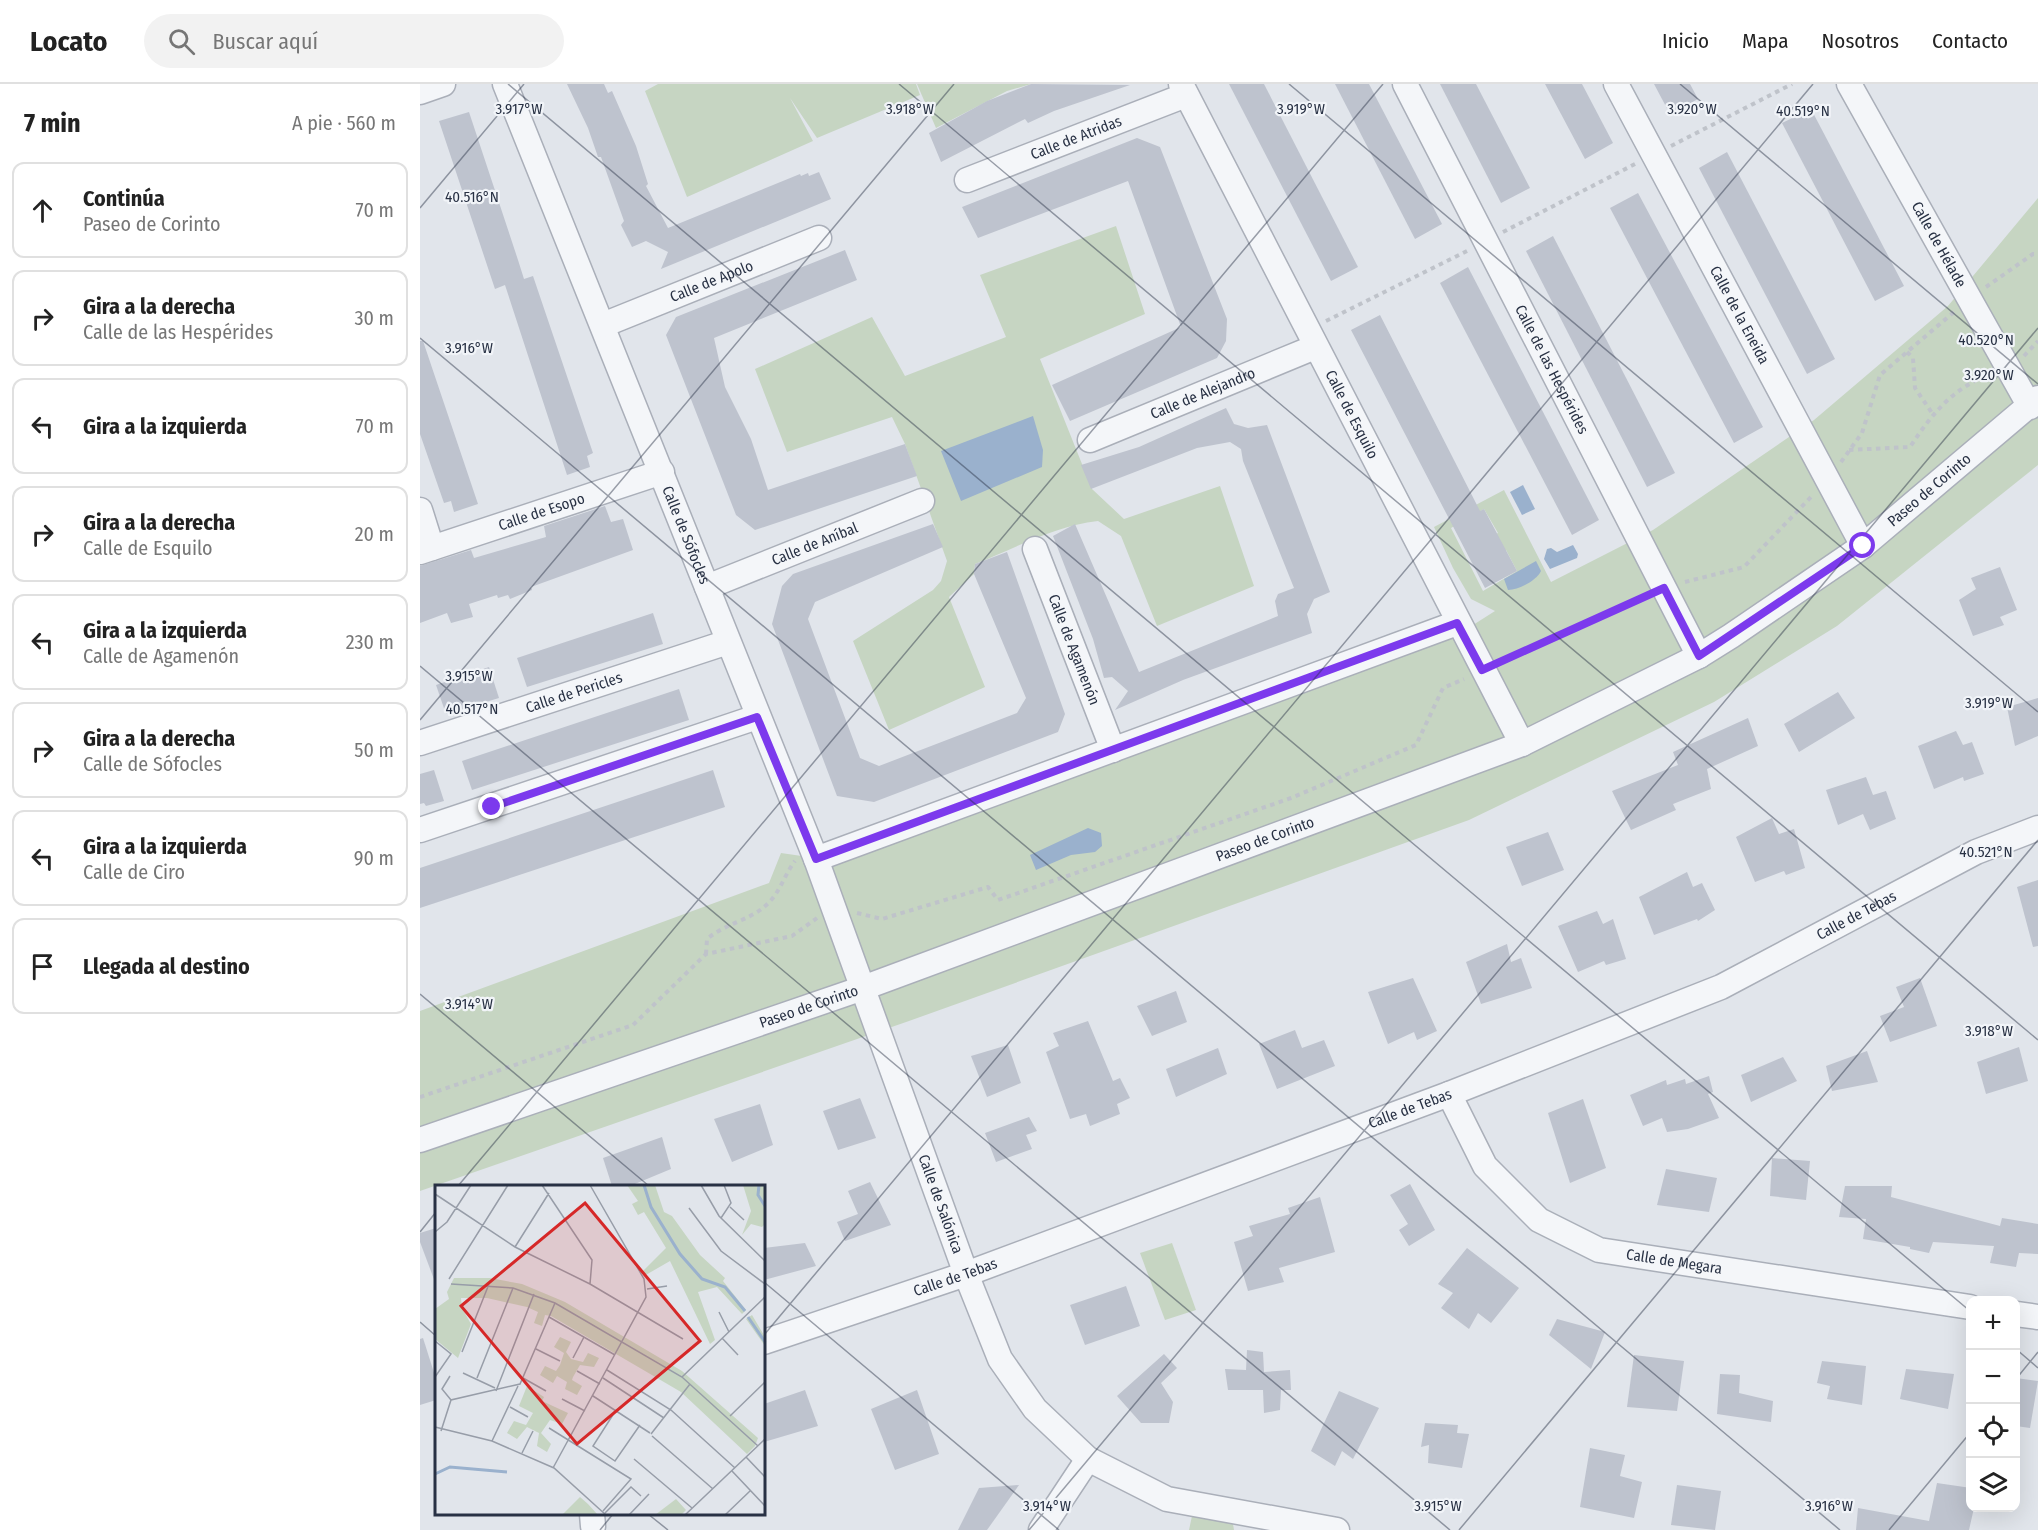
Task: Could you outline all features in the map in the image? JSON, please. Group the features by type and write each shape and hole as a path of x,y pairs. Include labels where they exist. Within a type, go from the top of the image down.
{"street":[{"path":"420,92 443,84"},
{"name":"Calle de Sófocles","path":"505,84 814,855 863,988"},
{"name":"Calle de las Hespérides","path":"1405,84 1699,656"},
{"name":"Calle de la Eneida","path":"1616,84 1863,546"},
{"name":"Calle de Hélade","path":"1849,84 2007,366 2034,403"},
{"name":"Calle de Atridas","path":"967,180 1183,90"},
{"name":"Calle de Esquilo","path":"1183,90 1457,623 1522,744"},
{"name":"Calle de Apolo","path":"603,325 819,238"},
{"name":"Calle de Alejandro","path":"1090,440 1311,339"},
{"name":"Paseo de Corinto","path":"420,1140 863,988 1522,744 1699,656 1863,546 2034,403"},
{"name":"Calle de Esopo","path":"426,550 662,472"},
{"name":"Calle de Aníbal","path":"707,587 922,501"},
{"path":"420,510 426,550"},
{"name":"Calle de Agamenón","path":"1035,549 1113,750"},
{"path":"814,855 1113,750 1457,623"},
{"name":"Calle de Pericles","path":"420,743 728,642"},
{"path":"420,830 757,717"},
{"name":"Calle de Tebas","path":"765,1342 966,1274 1449,1094 1721,987 1976,852 2038,828"},
{"name":"Calle de Salónica","path":"863,988 966,1274 1000,1359 1035,1409 1088,1459 1167,1499 1337,1530"},
{"name":"Calle de Megara","path":"1449,1094 1485,1166 1539,1220 1599,1250 1966,1306"},
{"path":"2020,1315 2038,1317"},
{"path":"1041,1530 1088,1459"}],"path":[{"path":"1311,339 1485,241 1792,84"},
{"path":"420,1097 633,1025 706,954 792,936 833,907 882,919 988,887 998,900 1291,798 1416,745 1443,688 1664,588 1744,567 1828,479 1862,433 1880,375 1970,299 2033,254 2038,254"},
{"path":"1849,450 1910,447 1932,413 1966,383 2019,362 2038,341"},
{"path":"1907,352 1913,358 1915,388 1932,413"},
{"path":"706,954 707,939 720,928 762,909 780,891 797,858 814,855"}],"green space":[{"path":"658,84 916,84 920,95 817,138 790,98 813,141 687,197 645,91"},
{"path":"917,84 1031,84 1007,91 936,128"},
{"path":"2038,198 2038,465 1837,626 1714,702 1469,820 909,1021 420,1191 420,1011 769,883 781,853 836,861 1451,639 1495,611 1471,599 1453,568 1434,527 1504,490 1551,582 1653,530 1814,420 1948,306","holes":["1484,509 1498,533 1486,539 1493,555 1506,550 1517,571 1483,591 1451,528"]},
{"path":"1116,226 1145,314 1040,359 1092,489 1124,519 1220,486 1254,586 1157,626 1121,536 1098,521 1035,538 975,564 974,574 949,597 985,687 889,730 853,641 933,590 941,581 947,561 905,444 892,417 787,452 755,369 872,317 905,376 1006,337 980,275"},
{"path":"1172,1243 1196,1310 1165,1320 1140,1253"},
{"path":"1192,1516 1233,1524 1234,1530 1189,1530"}],"water":[{"path":"1033,416 1043,450 1042,467 961,501 941,451"},
{"path":"1523,485 1535,509 1522,515 1510,492"},
{"path":"1573,545 1578,554 1577,558 1550,569 1544,559 1547,549 1551,548 1557,552"},
{"path":"1536,561 1541,571 1536,578 1522,586 1508,590 1504,579"},
{"path":"1088,828 1101,833 1102,846 1095,852 1071,855 1036,870 1030,855"}],"building":[{"path":"567,84 604,84 608,93 612,91 636,146 648,184 646,186 668,228 800,174 801,176 808,173 809,176 819,172 831,199 661,269 668,252 646,241 632,247 621,225 624,221 601,157 598,157 588,128"},
{"path":"1031,84 1130,85 1054,111 1028,123 1025,119 941,162 929,133 987,101"},
{"path":"1229,84 1264,84 1358,267 1331,281"},
{"path":"1335,84 1369,84 1442,224 1415,239"},
{"path":"1440,84 1476,84 1530,188 1501,203"},
{"path":"1545,84 1582,84 1613,143 1585,159"},
{"path":"1654,84 1690,84 1698,99 1670,114"},
{"path":"1811,109 1904,286 1875,301 1782,123"},
{"path":"469,112 524,279 533,276 593,453 587,456 590,467 567,475 505,285 495,289 439,121"},
{"path":"1137,138 1160,147 1227,319 1226,341 1217,358 1070,421 1052,385 1181,327 1128,181 978,238 962,207"},
{"path":"1727,152 1835,359 1807,374 1699,168"},
{"path":"1638,193 1763,427 1734,443 1610,208"},
{"path":"1553,236 1675,473 1647,487 1526,251"},
{"path":"845,250 857,280 714,338 725,387 751,439 768,490 905,444 917,476 755,530 736,515 666,335 676,317"},
{"path":"1468,267 1599,520 1572,535 1440,283"},
{"path":"1380,315 1480,511 1484,509 1517,571 1485,588 1351,330"},
{"path":"420,341 423,341 478,504 454,512 451,501 444,503 420,434"},
{"path":"1226,408 1234,424 1248,428 1267,425 1330,592 1314,599 1307,614 1312,633 1183,680 1115,710 1128,691 1112,677 1104,678 1093,639 1053,536 1075,524 1139,672 1278,616 1275,601 1278,594 1294,588 1243,461 1241,449 1230,442 1197,448 1091,489 1081,465 1139,447"},
{"path":"605,506 611,522 623,519 633,550 531,587 532,590 510,599 508,595 498,598 497,595 469,604 473,617 451,623 447,613 420,623 420,566 471,550 474,558 546,537 544,526"},
{"path":"933,524 943,547 815,602 808,619 860,758 879,766 1017,713 1026,698 974,574 975,564 1007,552 1065,714 1058,732 874,802 837,796 772,624 782,586 793,574"},
{"path":"2000,567 2017,610 2000,617 2004,625 1973,636 1959,600 1976,589 1971,578"},
{"path":"653,613 663,644 527,687 517,658"},
{"path":"489,667 499,698 446,714 436,685"},
{"path":"679,689 689,720 472,790 462,761"},
{"path":"1838,692 1855,718 1799,752 1784,724"},
{"path":"2038,698 2038,736 2015,746 2007,707"},
{"path":"1748,718 1758,746 1707,769 1711,789 1673,804 1676,810 1631,830 1612,791 1678,765 1673,752"},
{"path":"1956,731 1963,745 1972,742 1984,774 1964,781 1963,777 1934,789 1918,746"},
{"path":"434,770 444,801 426,806 424,803 420,804 420,774"},
{"path":"713,770 725,807 420,908 420,868"},
{"path":"1866,777 1873,795 1886,791 1896,819 1870,830 1863,814 1838,825 1826,790"},
{"path":"1772,818 1779,834 1794,829 1805,868 1786,875 1784,871 1755,882 1736,837"},
{"path":"1548,832 1564,870 1522,886 1506,847"},
{"path":"1687,872 1693,887 1702,883 1715,910 1698,921 1697,919 1654,935 1639,897"},
{"path":"2038,880 2038,946 2033,947 2017,887"},
{"path":"1597,911 1603,924 1613,919 1626,959 1606,965 1604,961 1578,972 1558,926"},
{"path":"1507,944 1511,962 1521,958 1532,988 1481,1004 1466,962"},
{"path":"1413,978 1437,1031 1417,1040 1414,1032 1388,1044 1368,992"},
{"path":"1920,978 1937,1026 1890,1042 1880,1016 1904,1007 1896,987"},
{"path":"1176,991 1187,1022 1152,1036 1137,1006"},
{"path":"1088,1021 1113,1081 1120,1078 1130,1098 1117,1104 1120,1114 1090,1126 1086,1114 1070,1119 1046,1052 1059,1046 1053,1033"},
{"path":"1295,1030 1302,1048 1324,1040 1335,1066 1277,1089 1259,1044"},
{"path":"1008,1045 1021,1083 987,1097 971,1056"},
{"path":"2019,1047 2028,1081 1986,1094 1977,1062"},
{"path":"1218,1048 1227,1074 1176,1097 1166,1069"},
{"path":"1867,1051 1878,1082 1832,1091 1826,1066"},
{"path":"1783,1057 1797,1081 1751,1102 1741,1075"},
{"path":"1709,1076 1713,1092 1708,1094 1719,1118 1688,1129 1667,1132 1662,1118 1643,1126 1630,1095 1666,1080 1667,1085 1685,1079 1686,1084"},
{"path":"860,1098 876,1138 838,1150 823,1111"},
{"path":"1583,1099 1606,1168 1570,1183 1548,1113"},
{"path":"760,1104 773,1145 732,1162 714,1119"},
{"path":"1029,1117 1037,1131 1026,1135 1032,1149 996,1162 985,1133"},
{"path":"662,1137 671,1169 632,1185 612,1185 603,1158"},
{"path":"1772,1158 1810,1161 1806,1200 1770,1196"},
{"path":"1666,1169 1717,1178 1709,1212 1657,1205"},
{"path":"870,1182 891,1225 845,1241 837,1222 858,1214 848,1191"},
{"path":"1410,1184 1435,1230 1409,1246 1399,1230 1408,1224 1390,1195"},
{"path":"1845,1186 1892,1186 1891,1197 2000,1226 2002,1218 2038,1224 2038,1254 2019,1253 2016,1267 1990,1263 1994,1246 1933,1242 1929,1253 1910,1249 1910,1247 1863,1239 1866,1219 1839,1217"},
{"path":"1320,1197 1335,1252 1279,1268 1284,1282 1248,1291 1234,1242 1253,1236 1249,1226 1290,1214 1288,1208"},
{"path":"435,1228 435,1282 420,1242 420,1233"},
{"path":"805,1243 816,1266 765,1280 765,1248"},
{"path":"1467,1248 1519,1288 1491,1323 1478,1313 1469,1329 1441,1308 1453,1293 1438,1284"},
{"path":"1126,1286 1140,1326 1085,1345 1070,1305"},
{"path":"1557,1319 1605,1332 1591,1369 1549,1335"},
{"path":"423,1338 435,1376 435,1400 420,1405 420,1339"},
{"path":"1247,1350 1263,1352 1264,1372 1290,1370 1291,1390 1281,1390 1280,1410 1264,1413 1263,1390 1228,1390 1225,1369 1246,1370"},
{"path":"1164,1354 1177,1368 1161,1383 1173,1402 1169,1423 1141,1423 1117,1396"},
{"path":"1634,1355 1684,1361 1677,1411 1627,1407"},
{"path":"1822,1361 1866,1366 1862,1405 1827,1399 1830,1386 1817,1383"},
{"path":"1906,1369 1954,1374 1948,1409 1900,1399"},
{"path":"1720,1374 1740,1375 1739,1393 1773,1401 1771,1422 1717,1414"},
{"path":"2020,1379 2038,1381 2030,1428 2020,1427"},
{"path":"805,1390 818,1426 765,1442 765,1404"},
{"path":"917,1390 939,1454 895,1470 871,1409"},
{"path":"1339,1391 1379,1408 1353,1459 1342,1451 1335,1466 1311,1451"},
{"path":"1425,1423 1458,1425 1457,1433 1469,1434 1462,1468 1428,1463 1429,1445 1421,1447"},
{"path":"1590,1448 1625,1455 1620,1476 1642,1482 1634,1518 1580,1507"},
{"path":"1937,1483 1966,1487 1966,1512 1973,1512 1969,1530 1856,1530 1858,1508 1929,1521"},
{"path":"1019,1485 987,1530 958,1530 979,1488"},
{"path":"1677,1485 1721,1491 1715,1530 1671,1525"}],"route":[{"path":"492,807 757,717 816,859 1457,623 1482,670 1664,588 1699,656 1863,546"}]}
